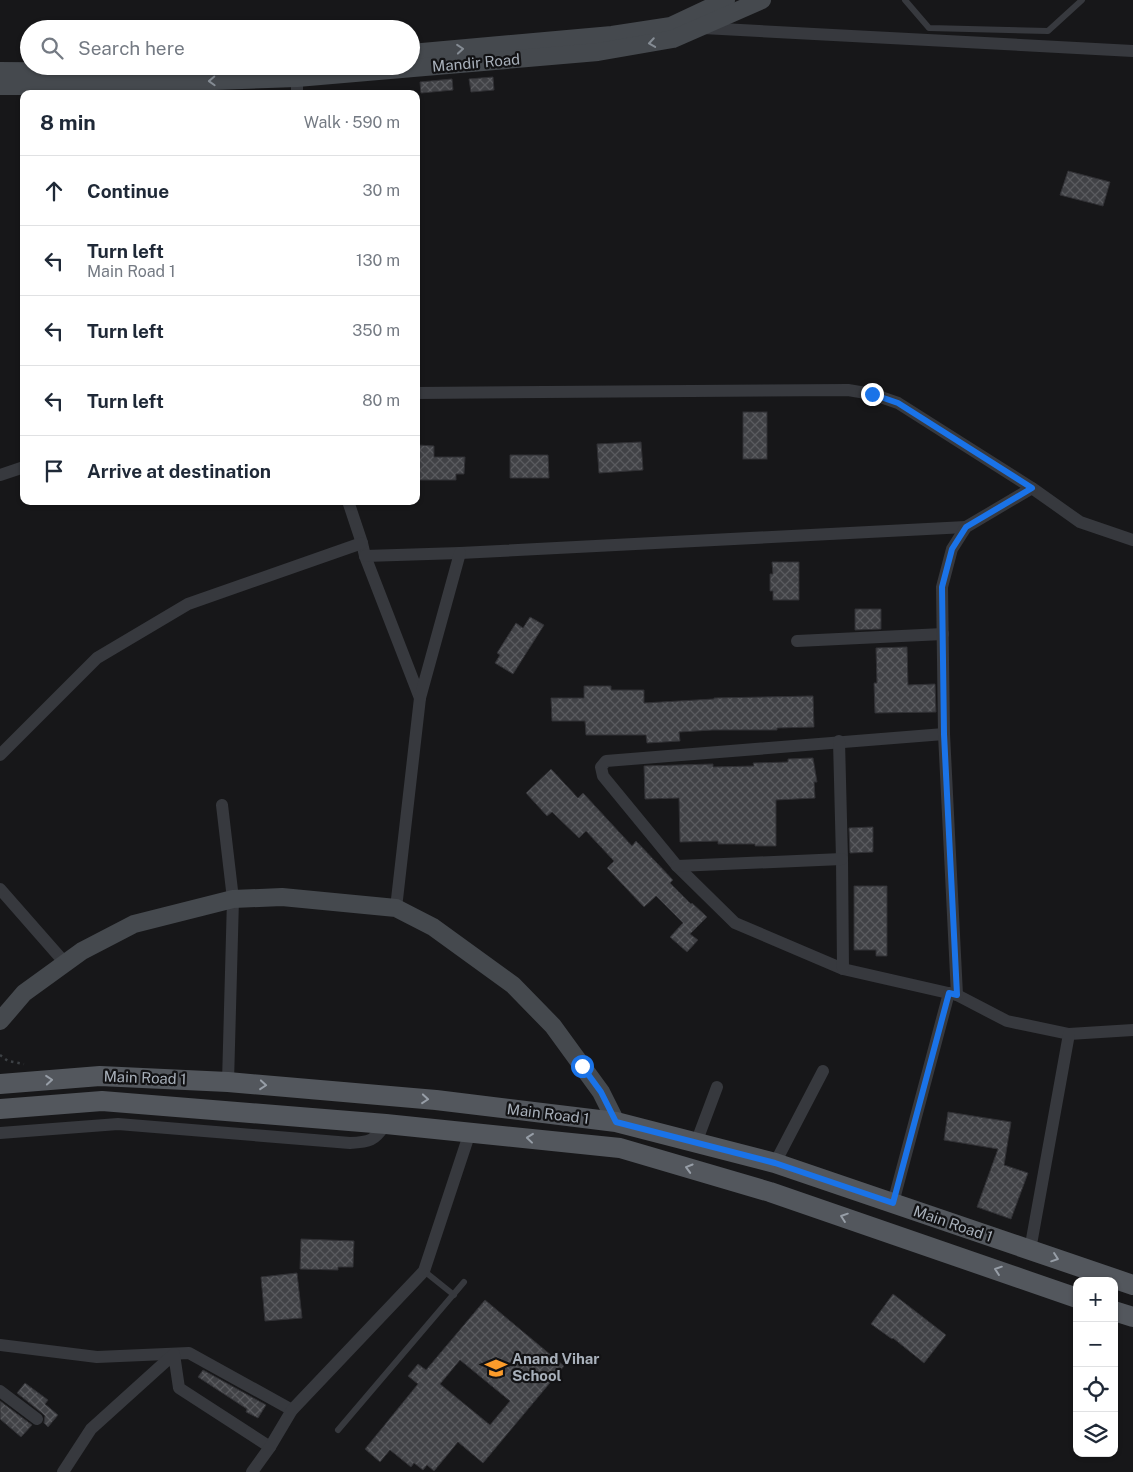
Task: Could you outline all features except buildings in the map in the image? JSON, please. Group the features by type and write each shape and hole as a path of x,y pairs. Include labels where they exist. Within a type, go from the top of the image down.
{"main road":[{"name":"Main Road 1","path":"0,1084 100,1076 228,1082 436,1100 616,1122 775,1163 1133,1285"},
{"name":"Main Road 1","path":"0,1108 102,1101 386,1124 620,1148 770,1192 1073,1297"},
{"path":"1118,1312 1133,1317"}],"street":[{"name":"Mandir Road","path":"420,52 612,34 671,26 726,0"},
{"name":"Mandir Road","path":"420,72 598,52 664,41 699,13 762,0"},
{"path":"699,13 1133,55"},
{"path":"0,71 20,71"},
{"name":"Mandir Road","path":"0,86 297,86 394,75"},
{"path":"420,393 856,391 872,394 898,403 1032,488 1080,522 1133,540"},
{"path":"0,475 20,468"},
{"path":"893,1203 953,994 944,734 942,587 952,549 966,527 1032,488"},
{"path":"349,505 365,556 420,698"},
{"path":"365,556 460,553 966,527"},
{"path":"0,755 98,658 188,604 362,543"},
{"path":"396,908 420,698 460,553"},
{"path":"797,641 943,634"},
{"path":"944,734 606,761 601,767 603,776 677,866 735,923 843,969 953,994 1006,1021 1069,1034 1133,1030"},
{"path":"839,741 843,969"},
{"path":"222,805 233,899 228,1082"},
{"path":"677,866 842,859"},
{"path":"0,889 65,963"},
{"path":"0,1021 24,993 65,963 82,951 134,924 233,899 282,897 396,908 433,928 513,986 553,1026 601,1092 616,1122"},
{"path":"1030,1250 1069,1034"},
{"path":"775,1163 823,1071"},
{"path":"696,1143 717,1087"},
{"path":"0,1133 118,1124 350,1143 367,1142 379,1134 386,1124"},
{"path":"252,1472 270,1447 292,1410 424,1271 470,1132"},
{"path":"0,1345 97,1357 188,1353 292,1410"},
{"path":"174,1354 179,1388 270,1447"},
{"path":"63,1472 91,1429 174,1354"},
{"path":"0,1391 37,1419"}],"lane":[{"path":"905,0 929,28 1048,31 1082,0"},
{"path":"424,1271 454,1294"},
{"path":"338,1430 464,1282"}],"place":[{"name":"Anand Vihar School","path":"496,1368"}],"route":[{"path":"582,1066 601,1092 616,1122 775,1163 893,1203 949,993 957,995 944,734 942,587 952,549 966,527 1032,488 898,403 872,394"}]}
